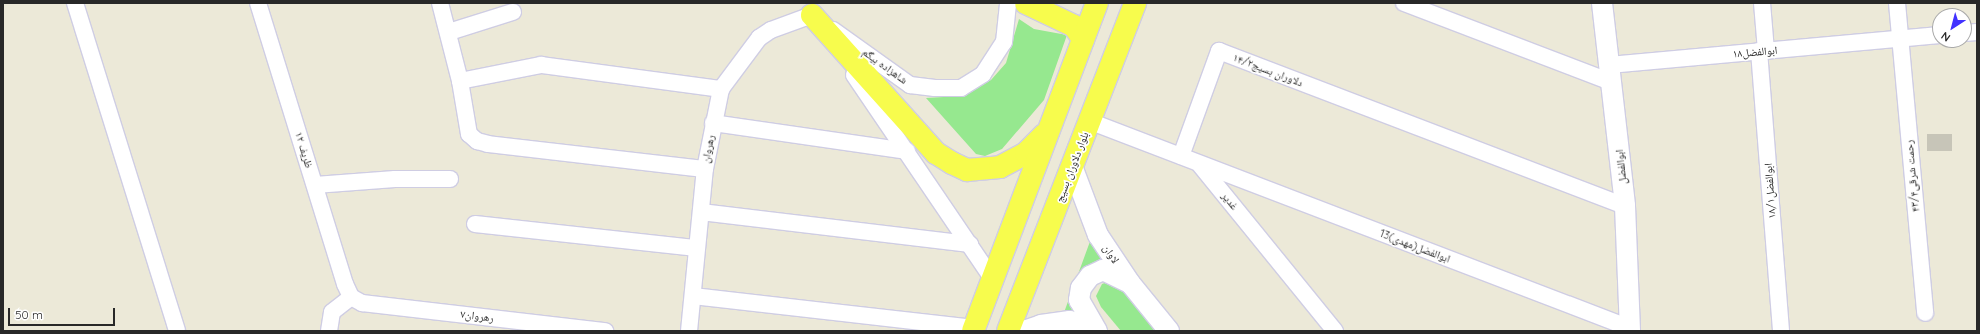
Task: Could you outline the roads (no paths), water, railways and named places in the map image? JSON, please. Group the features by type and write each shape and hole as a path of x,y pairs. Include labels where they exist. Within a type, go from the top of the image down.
{"main road":[{"path":"1026,3 1074,26 1083,39"},
{"path":"973,330 994,281 1048,131 1097,3"},
{"name":"بلوار دلاوران بسیج","path":"1008,331 1135,3"},
{"path":"809,7 936,153 952,163 967,170 1000,167 1026,152 1048,131"}],"street":[{"path":"75,3 177,331"},
{"name":"ظریف ۱۲","path":"258,3 345,284 351,297"},
{"path":"440,3 449,32 460,81 469,134 477,141 488,144 705,169"},
{"name":"شاهزاده بیگم","path":"809,7 910,85 935,88 961,88 983,74 1004,42 1008,3"},
{"path":"1404,3 1610,74"},
{"name":"ابوالفضل","path":"1602,3 1625,206 1630,330"},
{"name":"ابوالفضل۱۸/۱","path":"1762,3 1763,51 1781,331"},
{"name":"۴۳/۴رحمت شرقی","path":"1897,3 1925,312"},
{"path":"809,7 908,151 994,281"},
{"name":"رهروان","path":"688,331 693,296 705,169 721,89 759,38 809,7"},
{"path":"449,32 513,12"},
{"name":"ابوالفضل۱۸","path":"1610,74 1763,51 1932,36"},
{"name":"۱۴/۲دلاوران بسیج","path":"1181,156 1219,51 1625,206"},
{"path":"460,81 541,65 721,89"},
{"path":"1089,121 1200,163"},
{"path":"713,123 908,151"},
{"name":"13ابوالفضل(مهدی)","path":"1200,163 1630,330"},
{"name":"غدیر","path":"1200,163 1335,331"},
{"name":"لاوان","path":"1072,166 1098,235 1130,283 1169,331"},
{"path":"315,185 395,179 450,179"},
{"path":"701,212 970,244"},
{"path":"475,224 697,248"},
{"path":"1097,331 1079,300 1081,288 1090,276 1103,270 1130,283"},
{"path":"693,296 803,308 973,330"},
{"path":"329,331 332,312 351,297"},
{"name":"رهروان۷","path":"351,297 362,303 605,331"},
{"path":"1024,331 1041,325 1070,321 1097,331"}]}
